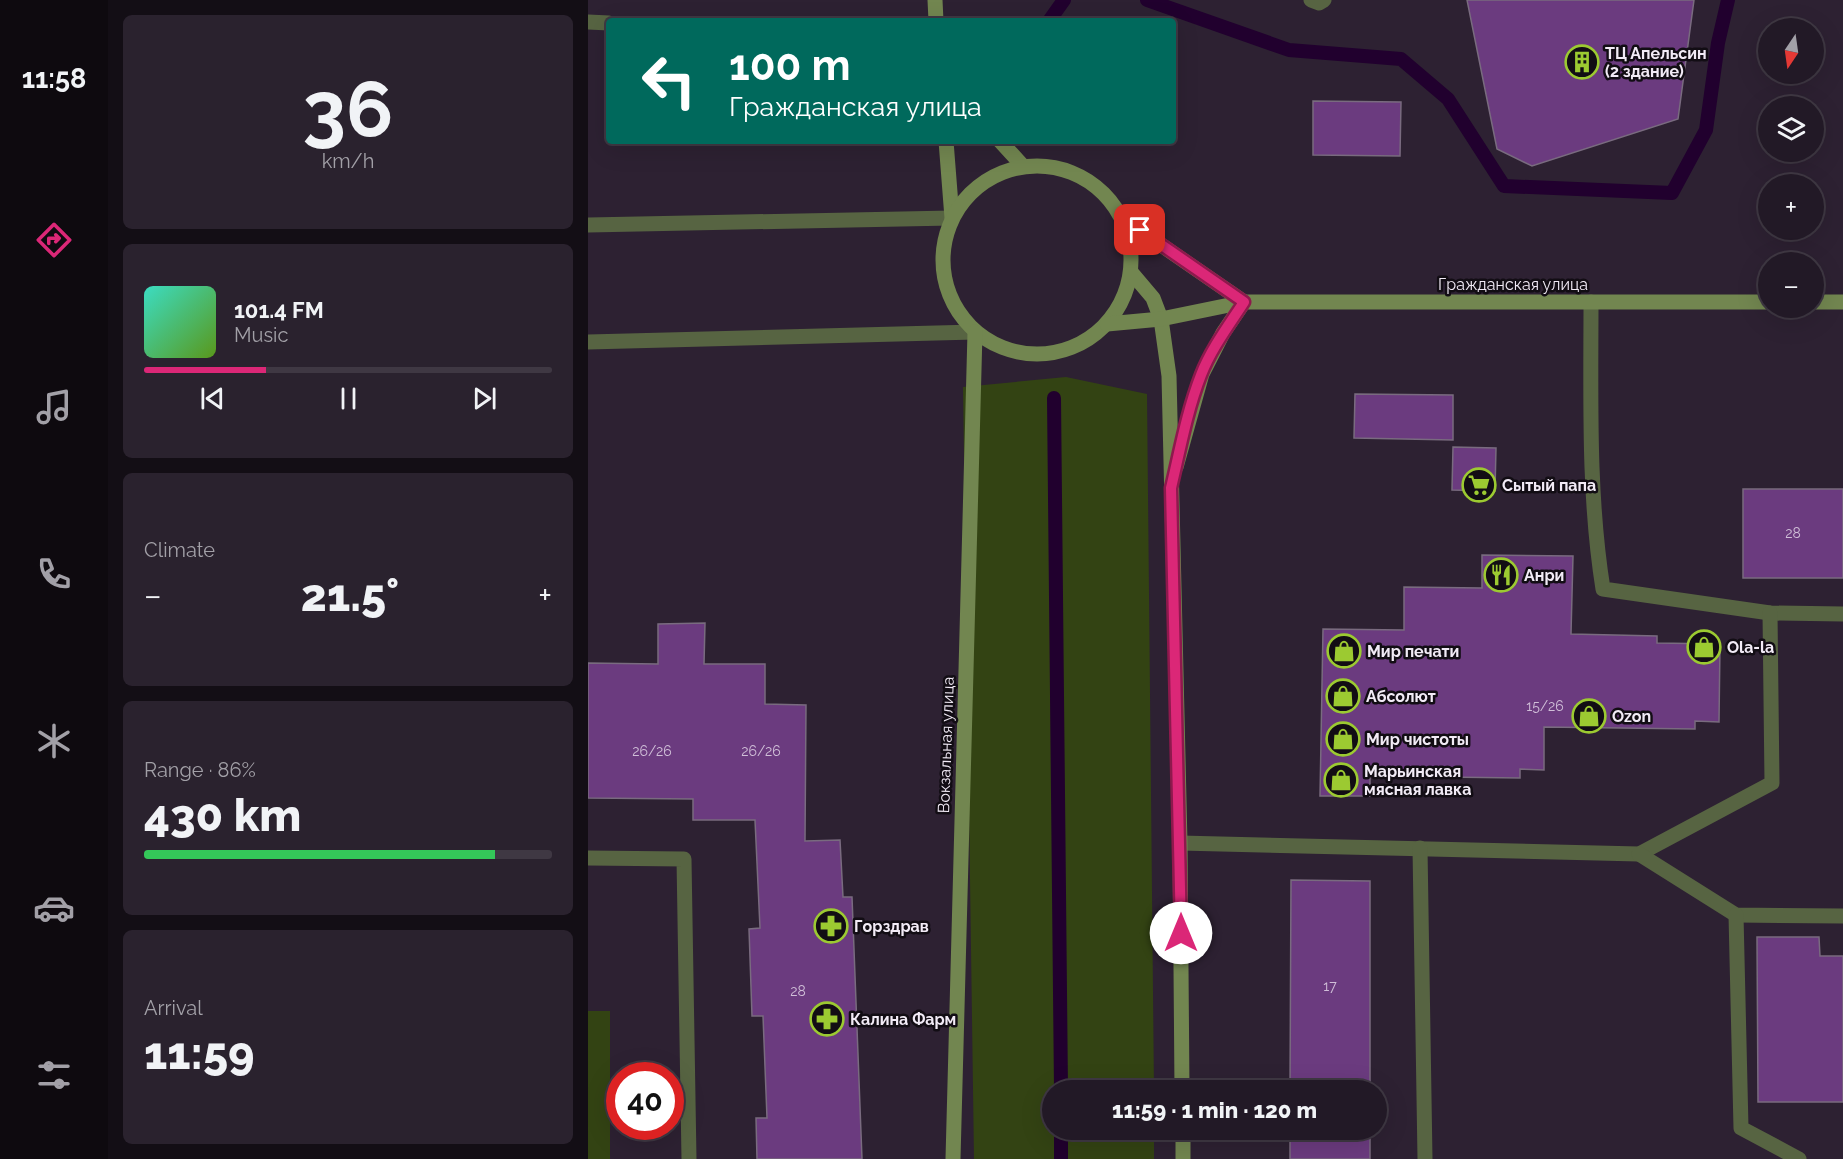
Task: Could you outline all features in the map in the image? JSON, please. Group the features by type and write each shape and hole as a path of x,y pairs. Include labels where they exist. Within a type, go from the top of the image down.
{"street":[{"path":"935,0 936,18"},
{"path":"1311,0 1319,3 1324,0"},
{"path":"588,22 606,23"},
{"path":"946,144 952,218 942,258 950,299 975,332 1000,347 1028,354 1057,353 1084,342 1107,324 1123,300 1131,272 1131,244 1122,218 1105,193 1081,175 1052,166 1022,165 993,175 969,193 952,218"},
{"path":"1003,144 1022,165"},
{"path":"588,225 952,218"},
{"path":"1122,218 1251,302 1223,333 1202,374 1187,422 1171,488"},
{"path":"1131,272 1153,298 1161,319 1169,376 1180,843 1182,1080"},
{"name":"Гражданская улица","path":"1107,324 1161,319 1251,302 1758,302"},
{"path":"1591,302 1595,542 1603,590 1770,613 1843,614"},
{"path":"1824,302 1843,302"},
{"path":"588,342 975,332"},
{"name":"Вокзальная улица","path":"954,1159 975,332"},
{"path":"1180,843 1639,854 1773,783 1770,613"},
{"path":"1420,848 1425,1159"},
{"path":"1639,854 1736,915 1843,916"},
{"path":"588,858 684,859 689,1159"},
{"path":"1736,915 1741,1128 1799,1159"},
{"path":"1183,1140 1183,1159"}],"green space":[{"path":"1066,377 1147,394 1154,1080 1042,1080 1042,1140 1154,1140 1154,1159 974,1159 963,387"},
{"path":"588,1011 610,1011 610,1062 606,1062 606,1140 610,1140 610,1159 588,1159"}],"building":[{"name":"ТЦ Апельсин (2 здание)","path":"1467,0 1694,0 1678,119 1532,166 1497,149"},
{"path":"1313,101 1401,102 1400,156 1313,155"},
{"path":"1355,394 1453,395 1453,440 1354,438"},
{"path":"1453,447 1496,448 1495,491 1452,490"},
{"path":"1743,489 1843,489 1843,578 1743,578"},
{"path":"1482,555 1573,556 1571,634 1657,636 1657,643 1720,644 1719,722 1695,721 1695,729 1544,727 1544,770 1520,769 1520,778 1370,776 1370,796 1320,796 1323,629 1404,630 1404,587 1482,588"},
{"path":"705,623 704,664 765,664 765,704 806,705 805,841 840,840 843,897 852,897 862,1159 757,1159 756,1118 767,1118 763,1016 752,1016 749,929 760,928 755,820 693,820 693,799 588,798 588,663 658,664 658,624"},
{"path":"1291,880 1370,881 1370,1080 1290,1080"},
{"path":"1757,937 1819,937 1820,956 1843,956 1843,1102 1758,1102"},
{"path":"1290,1140 1370,1140 1370,1159 1290,1159"}],"waterway":[{"path":"1051,18 1064,0"},
{"path":"1147,0 1289,50 1401,59 1448,99 1504,186 1672,193 1706,130 1718,43 1728,0"},
{"path":"1054,398 1061,1080"},
{"path":"1061,1140 1061,1159"}],"place":[{"name":"ТЦ Апельсин (2 здание)","path":"1582,62"},
{"name":"Сытый папа","path":"1479,485"},
{"name":"Анри","path":"1501,575"},
{"name":"Ola-la","path":"1704,647"},
{"name":"Мир печати","path":"1344,651"},
{"name":"Абсолют","path":"1343,696"},
{"name":"Ozon","path":"1589,716"},
{"name":"Мир чистоты","path":"1343,739"},
{"name":"Марьинская мясная лавка","path":"1341,780"},
{"name":"Горздрав","path":"831,926"},
{"name":"Калина Фарм","path":"827,1019"}],"route":[{"path":"1140,230 1244,302 1223,333 1202,374 1187,422 1171,488 1181,933"}]}
